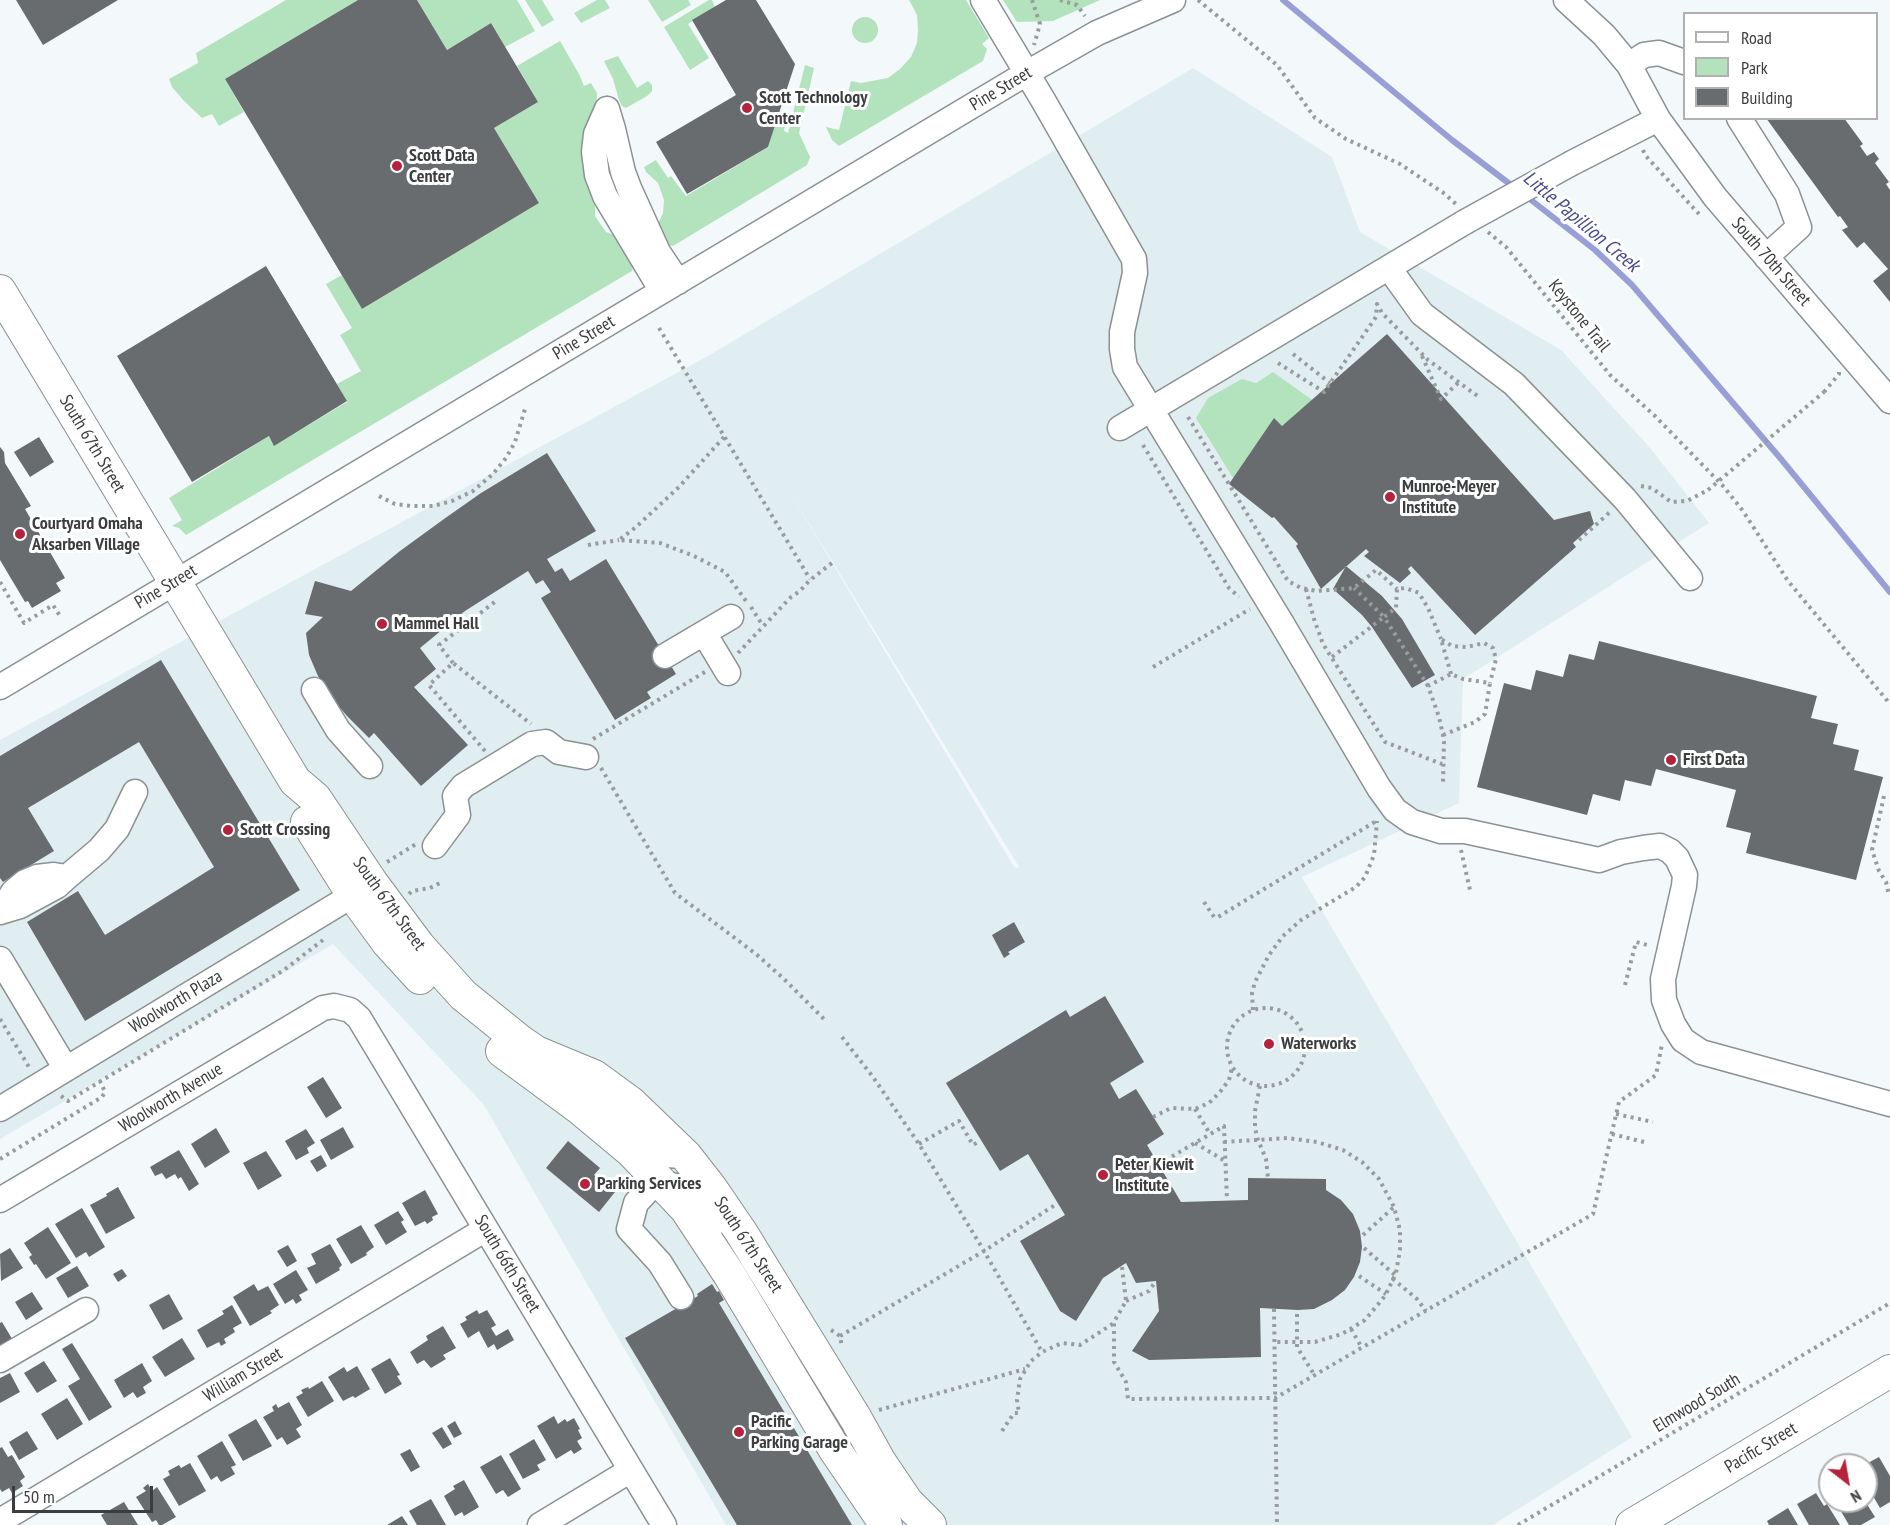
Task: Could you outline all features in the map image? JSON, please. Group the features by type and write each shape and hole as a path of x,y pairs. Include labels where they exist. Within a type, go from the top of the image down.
{"main road":[{"name":"South 67th Street","path":"0,291 295,781 315,798 372,883 419,946 436,968 463,995 536,1053 594,1076 631,1103 686,1156 741,1232 901,1494 930,1525"},
{"name":"South 67th Street","path":"295,781 299,809 353,895 388,943 420,978 469,1025 491,1044 578,1107 632,1152 686,1209 729,1274 831,1443 886,1525"},
{"name":"Pacific Street","path":"1646,1521 1890,1371"},
{"path":"859,1485 880,1499 910,1525"}],"street":[{"path":"983,0 1134,259 1136,273 1122,332 1125,367 1258,604 1395,810 1412,822 1441,831 1460,831 1599,860 1621,852 1643,848 1660,846 1670,851 1677,858 1685,875 1663,979 1664,1000 1673,1024 1683,1040 1701,1052 1890,1104"},
{"name":"South 70th Street","path":"1566,0 1604,35 1629,65 1658,118 1715,197 1890,402"},
{"name":"Pine Street","path":"0,687 1027,73 1097,33 1168,2"},
{"path":"1629,65 1644,55 1659,53 1683,62"},
{"path":"607,109 614,129 623,172 658,252 670,287 605,196 597,175 594,152 596,134 607,109"},
{"path":"1120,428 1469,219 1658,118"},
{"path":"1740,120 1787,194 1799,227 1766,257"},
{"path":"1389,268 1422,314 1514,384 1625,499 1690,578"},
{"path":"665,656 731,617"},
{"path":"704,633 725,668"},
{"path":"314,690 338,730 370,766"},
{"path":"429,843 458,815 455,796 463,786 532,744 546,742 559,752 592,754"},
{"path":"2,911 20,906 57,886 99,850 117,829 135,792"},
{"name":"Woolworth Plaza","path":"0,1109 353,895"},
{"path":"0,959 66,1069"},
{"name":"Woolworth Avenue","path":"0,1200 323,1008 334,1006 344,1008"},
{"name":"South 66th Street","path":"344,1008 359,1018 664,1525"},
{"path":"540,1079 566,1079 597,1099 664,1155 686,1156"},
{"path":"681,1297 660,1263 629,1229 636,1203 650,1188 661,1182 685,1189 701,1199 717,1217 799,1341 822,1364"},
{"name":"William Street","path":"0,1521 486,1229"},
{"path":"0,1360 86,1310"},
{"path":"540,1525 631,1470"}],"path":[{"path":"1027,73 1040,24 1032,0"},
{"path":"1060,0 1077,5 1097,33"},
{"name":"Keystone Trail","path":"1198,0 1277,64 1315,118 1346,139 1400,164 1444,194 1469,219 1506,247 1610,375 1655,416 1724,487 1743,511 1788,581 1890,704"},
{"path":"1278,363 1324,392 1376,317 1377,304 1382,313 1428,360 1479,397"},
{"path":"659,328 810,579"},
{"path":"1421,353 1442,399 1460,382"},
{"path":"1293,354 1330,383"},
{"path":"1708,490 1824,392"},
{"path":"379,496 395,504 433,506 452,501 473,490 493,474 506,458 515,442 525,408"},
{"path":"1188,417 1288,581 1317,591 1354,588 1376,570 1397,589 1405,588 1419,593 1441,639 1451,674"},
{"path":"619,540 679,487 724,437"},
{"path":"1143,445 1229,588 1240,597 1258,604"},
{"path":"588,545 619,540 660,543 694,556 725,572 763,627"},
{"path":"826,1021 756,954 675,893 592,754 725,668 791,597 832,563"},
{"path":"0,582 24,623 53,604 60,616"},
{"path":"1153,667 1292,583"},
{"path":"1354,588 1384,617 1428,686 1443,735 1443,782"},
{"path":"1306,589 1323,644 1385,742 1442,764"},
{"path":"1332,657 1396,608 1397,589"},
{"path":"496,601 439,645 453,663 531,724"},
{"path":"1441,639 1452,646 1467,647 1484,643 1492,648 1496,659 1485,714 1475,722 1443,735"},
{"path":"453,663 429,685 485,754 493,750"},
{"path":"1428,686 1451,674"},
{"path":"1451,674 1463,679 1490,683"},
{"path":"524,729 531,724 538,723"},
{"path":"1884,796 1872,850 1889,895"},
{"path":"1204,902 1214,917 1218,916 1377,821 1374,855 1365,877 1356,887 1301,920 1283,936 1269,955 1256,982 1252,993 1253,1010"},
{"path":"1460,831 1461,849 1470,890"},
{"path":"384,863 429,843"},
{"path":"406,896 412,891 430,888 442,882"},
{"path":"60,1095 68,1101 284,970 324,939"},
{"path":"1625,985 1636,942 1669,951"},
{"path":"1266,1008 1279,1010 1299,1025 1304,1037 1305,1050 1296,1073 1286,1081 1274,1086 1260,1086 1248,1082 1237,1074 1233,1067 1227,1051 1228,1038 1233,1026 1242,1016 1253,1010 1266,1008"},
{"path":"1114,1322 1114,1362 1126,1382 1128,1399 1275,1398 1315,1376 1593,1214 1619,1102 1656,1075 1669,1014"},
{"path":"0,1019 33,1073"},
{"path":"842,1037 920,1144 1042,1352"},
{"path":"1153,1117 1171,1108 1195,1109 1209,1103 1228,1080 1233,1067"},
{"path":"0,1159 94,1103 105,1092 100,1081"},
{"path":"1260,1086 1255,1112 1255,1128 1266,1159 1268,1178"},
{"path":"1195,1109 1210,1134"},
{"path":"1616,1114 1653,1122"},
{"path":"920,1144 959,1121 973,1145 978,1142"},
{"path":"1159,1164 1224,1126 1227,1200"},
{"path":"1612,1134 1648,1143"},
{"path":"1224,1142 1297,1140 1317,1142 1343,1150 1362,1162 1379,1179 1394,1207 1400,1230 1400,1250 1394,1277 1386,1294 1365,1320 1342,1334 1315,1342 1275,1342"},
{"path":"1195,1143 1225,1161"},
{"path":"840,1336 984,1251 1058,1203"},
{"path":"1363,1235 1394,1207"},
{"path":"1364,1248 1417,1299 1426,1311"},
{"path":"1002,1431 1014,1413 1019,1413 1017,1400 1020,1379 1031,1361 1042,1352 1062,1343 1080,1345 1114,1322 1126,1301 1122,1266"},
{"path":"1359,1276 1386,1294"},
{"path":"1126,1301 1149,1292 1156,1281"},
{"name":"Elmwood South","path":"1518,1525 1890,1303"},
{"path":"1274,1309 1277,1525"},
{"path":"1297,1314 1297,1347 1315,1376"},
{"path":"1351,1329 1362,1348"},
{"path":"877,1411 1026,1369"}],"shaded area":[{"path":"1193,68 1332,157 1360,232 1561,350 1650,448 1709,523 1463,679 1459,803 1302,877 1632,1437 1493,1525 726,1525 484,1105 333,944 0,1139 0,740 708,356","holes":["782,479 1019,867 1014,867"]}],"green space":[{"path":"286,0 358,0 225,79 244,112 219,126 212,114 202,118 172,87 169,79 198,63 196,53"},
{"path":"417,0 517,0 535,31 505,47 491,23 447,50"},
{"path":"525,0 542,0 554,20 542,27"},
{"path":"597,0 605,0 610,8 581,23 574,13"},
{"path":"648,0 688,0 691,5 662,22"},
{"path":"712,0 715,7 688,24 709,58 690,70 664,27"},
{"path":"909,0 966,0 989,38 982,44 987,49 983,61 839,146 832,140 826,127 839,130 851,81 861,83 888,78 911,57 917,43 918,30 917,15"},
{"path":"1003,0 1100,0 1053,21 1017,22"},
{"path":"865,17 874,21 878,30 874,39 865,43 856,39 852,30 856,21"},
{"path":"560,41 584,86 591,83 597,93 595,216 606,232 621,238 633,265 632,271 186,535 179,528 172,526 182,520 169,498 269,436 275,445 347,402 337,384 361,371 340,335 352,328 326,284 342,275 362,309 539,203 494,128 538,102 517,66"},
{"path":"618,56 637,88 648,81 652,85 652,91 647,96 626,108 619,100 613,79 604,61"},
{"path":"805,65 814,68 799,133 810,157 807,165 673,246 667,245 657,226 663,213 664,200 658,183 644,167 656,160 668,178 671,176 686,196 768,147 776,121 785,125 784,131 788,133"},
{"path":"1273,372 1312,400 1282,426 1274,419 1233,478 1196,418 1208,398 1242,379 1256,383"}],"building":[{"path":"16,0 118,0 43,45"},
{"name":"Scott Data Center","path":"358,0 417,0 447,50 491,23 538,102 494,128 539,203 362,309 225,79"},
{"name":"Scott Technology Center","path":"726,0 756,0 795,64 768,147 687,194 656,142 736,95 692,20"},
{"path":"1767,120 1845,120 1863,144 1860,146 1867,156 1874,152 1879,159 1875,163 1889,182 1886,184 1890,190 1890,302 1873,281 1888,269 1864,242 1857,248 1842,230 1848,227 1840,216 1838,217"},
{"path":"266,266 347,401 274,446 269,436 192,482 117,356"},
{"name":"Munroe-Meyer Institute","path":"1387,334 1554,520 1590,511 1594,524 1573,543 1576,547 1475,635 1411,566 1408,569 1411,573 1400,583 1364,556 1369,552 1366,549 1321,589 1296,546 1298,544 1274,517 1272,518 1229,484 1274,418 1282,426"},
{"path":"39,437 54,462 30,477 14,452"},
{"name":"Courtyard Omaha Aksarben Village","path":"0,447 4,452 5,463 31,506 25,509 65,578 56,583 61,591 32,608 28,601 25,602 0,560"},
{"name":"Mammel Hall","path":"547,453 596,531 547,559 555,572 562,568 570,581 606,559 676,674 647,692 651,698 615,720 541,598 551,592 543,580 536,584 528,571 465,611 420,648 436,669 414,687 468,745 421,786 374,733 369,738 347,716 331,697 318,676 309,655 306,633 323,617 305,614 315,581 351,591 444,519 481,493"},
{"path":"1346,566 1382,596 1402,619 1435,675 1412,688 1372,627 1333,589"},
{"name":"First Data","path":"1599,641 1817,696 1811,718 1838,724 1833,744 1859,750 1854,770 1883,777 1856,880 1746,853 1751,833 1726,827 1736,790 1656,769 1651,786 1625,780 1620,801 1593,794 1587,815 1477,787 1504,683 1531,690 1536,670 1563,677 1569,654 1594,660"},
{"name":"Scott Crossing","path":"161,660 300,890 85,1021 27,922 78,891 105,935 214,867 139,742 28,808 54,851 3,882 0,878 0,756"},
{"path":"1014,922 1025,942 1008,952 1010,954 1004,958 992,935"},
{"name":"Peter Kiewit Institute","path":"1105,996 1144,1062 1110,1083 1119,1099 1136,1089 1164,1134 1147,1145 1181,1202 1248,1200 1248,1178 1326,1179 1326,1190 1341,1200 1353,1214 1360,1231 1362,1247 1360,1262 1354,1277 1345,1290 1314,1309 1260,1308 1261,1357 1149,1360 1132,1351 1159,1311 1156,1281 1136,1283 1126,1263 1103,1278 1076,1321 1060,1311 1020,1241 1065,1215 1028,1154 1000,1171 946,1083 1066,1010 1070,1017"},
{"path":"323,1077 342,1108 326,1118 307,1087"},
{"path":"343,1127 354,1147 331,1160 320,1140"},
{"path":"216,1128 230,1152 205,1168 191,1144"},
{"path":"306,1129 315,1143 307,1148 309,1153 296,1160 285,1141"},
{"name":"Parking Services","path":"568,1141 600,1168 594,1175 615,1192 599,1212 546,1168"},
{"path":"179,1150 199,1184 189,1191 181,1177 178,1179 175,1174 166,1179 162,1173 155,1176 150,1167"},
{"path":"266,1151 282,1176 258,1190 243,1163"},
{"path":"321,1155 327,1166 317,1172 310,1161"},
{"path":"118,1187 135,1218 106,1234 90,1205"},
{"path":"425,1190 438,1214 432,1217 433,1220 427,1224 425,1221 415,1226 402,1203"},
{"path":"82,1208 105,1247 89,1257 86,1252 76,1258 55,1224"},
{"path":"398,1211 404,1220 401,1222 407,1232 386,1245 374,1225"},
{"path":"361,1225 374,1247 366,1253 367,1255 351,1264 336,1239"},
{"path":"48,1227 71,1263 46,1279 29,1257 32,1255 24,1243"},
{"path":"330,1244 342,1265 340,1270 316,1284 307,1268 316,1264 311,1254"},
{"path":"288,1245 297,1261 287,1267 277,1251"},
{"path":"10,1248 23,1268 1,1281 0,1254"},
{"path":"77,1266 89,1286 68,1298 56,1278"},
{"path":"122,1269 127,1276 118,1282 113,1274"},
{"path":"296,1270 308,1290 299,1295 302,1300 296,1304 293,1299 285,1304 273,1284"},
{"path":"254,1284 258,1291 268,1286 279,1305 270,1311 272,1313 250,1326 233,1297"},
{"name":"Pacific Parking Garage","path":"712,1284 724,1300 719,1303 852,1525 737,1525 625,1338 698,1296 697,1294"},
{"path":"32,1292 43,1309 26,1320 15,1302"},
{"path":"169,1294 183,1319 163,1330 149,1305"},
{"path":"232,1305 242,1323 233,1328 235,1332 224,1339 226,1343 221,1346 219,1342 207,1348 197,1330 224,1314 222,1311"},
{"path":"477,1310 479,1314 487,1310 496,1325 491,1328 496,1336 508,1329 514,1340 497,1350 494,1344 488,1348 479,1331 468,1338 460,1324 467,1320 465,1317"},
{"path":"2,1322 14,1342 0,1355 0,1323"},
{"path":"443,1326 456,1348 443,1355 446,1359 431,1368 424,1360 417,1364 410,1352 428,1340 426,1336"},
{"path":"182,1338 195,1359 165,1377 152,1357"},
{"path":"72,1343 112,1407 89,1421 68,1386 80,1379 62,1349"},
{"path":"390,1358 400,1375 397,1376 402,1384 385,1394 371,1369"},
{"path":"44,1361 57,1381 37,1393 24,1373"},
{"path":"142,1363 152,1381 143,1387 146,1393 137,1398 133,1392 124,1398 114,1380"},
{"path":"357,1366 370,1389 355,1398 353,1396 343,1401 328,1377 344,1367 347,1372"},
{"path":"10,1373 20,1392 0,1403 0,1378"},
{"path":"322,1381 334,1401 308,1417 296,1397 303,1393 301,1390 308,1387 309,1389"},
{"path":"67,1398 83,1424 57,1440 41,1414"},
{"path":"289,1402 302,1425 296,1429 301,1437 287,1445 282,1437 277,1440 263,1417 274,1411 272,1407 276,1404 278,1408"},
{"path":"554,1416 558,1424 565,1419 567,1422 574,1418 580,1429 578,1430 582,1438 577,1441 582,1449 574,1454 571,1450 556,1459 537,1426"},
{"path":"256,1419 272,1446 243,1461 228,1435"},
{"path":"455,1421 462,1434 454,1438 447,1426"},
{"path":"442,1427 452,1444 443,1449 432,1433"},
{"path":"27,1431 38,1449 19,1460 9,1442"},
{"path":"534,1439 546,1460 537,1465 540,1470 523,1479 509,1454"},
{"path":"222,1441 236,1465 231,1467 235,1474 221,1482 217,1476 211,1480 197,1456"},
{"path":"2,1447 8,1457 12,1455 25,1477 20,1481 23,1486 12,1493 9,1488 2,1492 0,1489 0,1448"},
{"path":"410,1449 420,1467 411,1472 400,1454"},
{"path":"501,1455 521,1489 508,1497 503,1490 496,1494 480,1467"},
{"path":"1878,1458 1890,1476 1890,1502 1880,1508 1878,1505"},
{"path":"190,1463 206,1491 179,1506 163,1479 170,1475 168,1471 179,1465 181,1468"},
{"path":"464,1480 479,1507 464,1516 462,1512 455,1516 444,1496 455,1489 453,1486"},
{"path":"148,1484 152,1491 157,1487 176,1517 162,1525 159,1525 156,1520 152,1522 136,1497 146,1491 143,1488"},
{"path":"1816,1493 1818,1513 1833,1513 1840,1525 1809,1525 1797,1504"},
{"path":"431,1499 446,1525 417,1525 409,1511"},
{"path":"124,1502 138,1525 107,1525 101,1515"},
{"path":"1788,1508 1798,1525 1769,1525 1767,1521"},
{"path":"1842,1513 1872,1513 1875,1517 1861,1525 1849,1525"},
{"path":"402,1516 408,1525 387,1525"}],"waterway":[{"name":"Little Papillion Creek","path":"1283,0 1452,140 1515,188"},
{"name":"Little Papillion Creek","path":"1526,196 1595,250 1632,285 1781,459 1890,592"}],"place":[{"name":"Scott Technology Center","path":"747,108"},
{"name":"Scott Data Center","path":"397,166"},
{"name":"Munroe-Meyer Institute","path":"1390,497"},
{"name":"Courtyard Omaha Aksarben Village","path":"20,534"},
{"name":"Mammel Hall","path":"382,624"},
{"name":"First Data","path":"1671,760"},
{"name":"Scott Crossing","path":"228,830"},
{"name":"Waterworks","path":"1269,1044"},
{"name":"Peter Kiewit Institute","path":"1103,1175"},
{"name":"Parking Services","path":"585,1184"},
{"name":"Pacific Parking Garage","path":"739,1432"}]}
